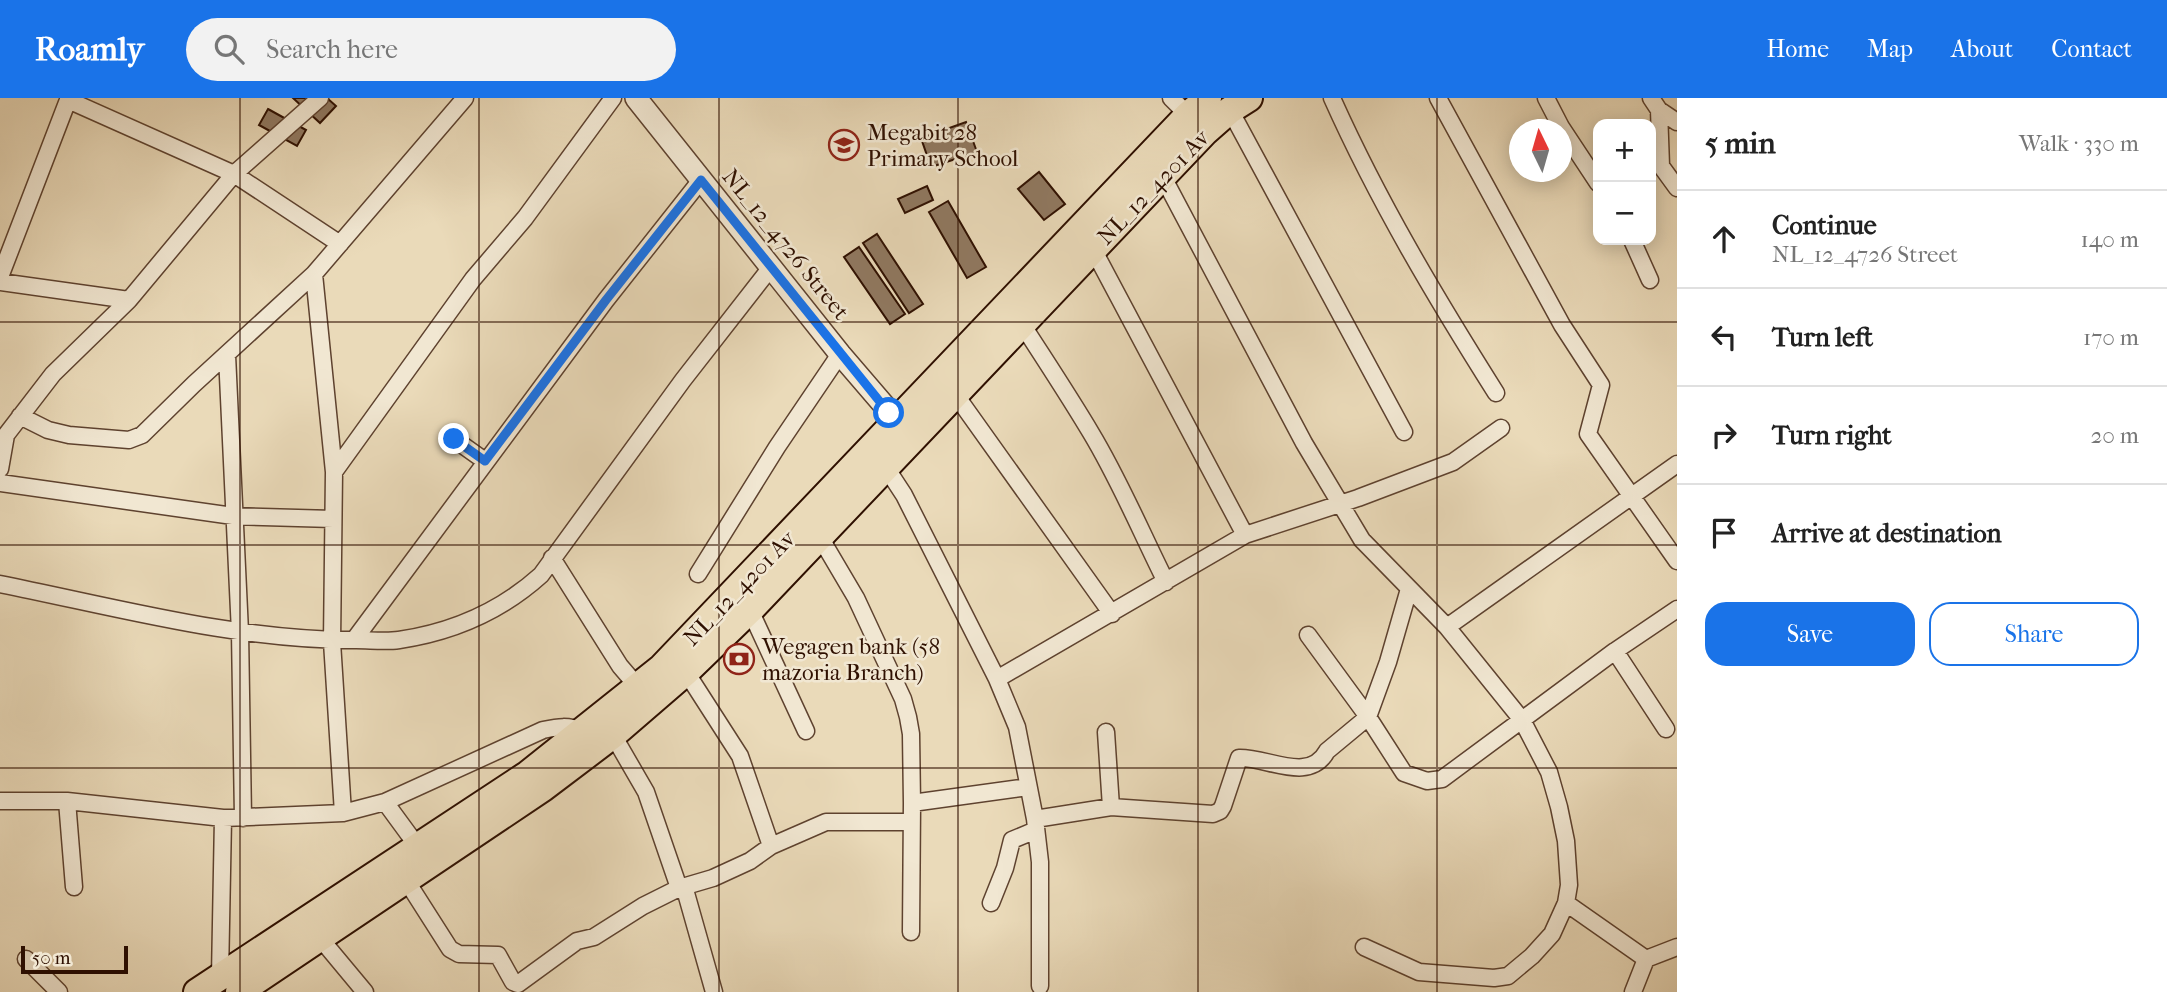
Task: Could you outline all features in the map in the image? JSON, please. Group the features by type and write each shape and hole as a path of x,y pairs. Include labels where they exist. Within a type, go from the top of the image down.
{"main road":[{"name":"NL_12_4201 Av","path":"230,984 418,847 528,774 661,668 905,430 1180,106 1229,102"},
{"name":"NL_12_4201 Av","path":"197,992 230,984 320,938 543,788 613,735 686,672 750,610 885,466 905,430 955,394 1163,177 1229,102"}],"street":[{"path":"0,469 6,436 53,374 130,300 234,174 320,98"},
{"path":"20,416 48,430 69,435 136,439 314,274 465,98"},
{"path":"334,472 473,279 525,218 613,98"},
{"name":"NL_12_4726 Street","path":"636,98 840,354 905,430"},
{"path":"1332,98 1357,154 1435,296 1496,393"},
{"path":"1438,98 1562,325 1601,385 1588,434 1677,561"},
{"path":"1546,98 1561,127 1597,182"},
{"path":"0,277 68,99 234,174 340,244"},
{"path":"1229,102 1404,432"},
{"path":"1655,104 1677,122"},
{"path":"1655,104 1661,166 1677,188"},
{"path":"1163,177 1304,443 1362,540 1447,627 1522,720 1549,772 1559,807 1569,886 1566,903 1552,934 1532,956 1508,976 1494,978 1419,972 1364,947"},
{"path":"354,640 606,300 701,180"},
{"path":"1634,245 1650,280"},
{"path":"1093,248 1245,535"},
{"path":"0,584 240,632 332,642 396,641 464,625 498,608 541,575 683,380 772,267"},
{"path":"314,274 334,472 332,642 343,813"},
{"path":"0,282 130,300"},
{"path":"1022,324 1092,434 1139,523 1166,582"},
{"path":"698,574 777,447 840,354"},
{"path":"226,355 240,632 243,818"},
{"path":"955,394 1112,614"},
{"path":"997,679 1245,535 1453,462 1501,428"},
{"path":"454,439 485,461"},
{"path":"1447,627 1677,464"},
{"path":"885,466 904,495 997,679 1017,727 1036,825 1040,862 1040,986"},
{"path":"0,483 233,516 333,519"},
{"path":"820,537 856,597 903,699 911,734 911,932"},
{"path":"552,558 620,666 638,687"},
{"path":"991,903 1012,840 1036,825 1111,807 1213,814 1223,806 1239,758 1295,768 1315,765 1323,759 1327,751 1368,717 1388,662 1409,589"},
{"path":"1308,635 1368,717 1405,774 1427,781 1442,779 1615,651 1677,609"},
{"path":"750,610 806,731"},
{"path":"1615,651 1666,729"},
{"path":"686,672 740,756 771,846"},
{"path":"0,802 67,801 223,818 343,813 385,802 543,730 559,726 582,731"},
{"path":"1106,733 1111,807"},
{"path":"613,735 646,792 682,887 714,992"},
{"path":"912,803 1028,787"},
{"path":"67,801 74,887"},
{"path":"385,802 418,847"},
{"path":"223,818 230,984"},
{"path":"406,880 450,949 459,954 498,955 513,982 517,984 577,941 594,937 643,906 682,887 733,869 771,846 826,822 912,822"},
{"path":"1566,903 1646,959"},
{"path":"320,938 365,992"},
{"path":"1633,992 1646,959 1677,947"},
{"path":"26,959 59,992"},
{"path":"1503,992 1508,976"}],"building":[{"path":"293,98 327,98 336,106 320,123"},
{"path":"268,109 306,130 297,146 259,125"},
{"path":"966,122 977,152 931,167 921,138"},
{"path":"1039,172 1065,204 1044,220 1018,189"},
{"path":"927,186 933,200 905,213 898,199"},
{"path":"948,201 986,267 967,278 929,212"},
{"path":"877,234 923,304 909,313 863,243"},
{"path":"859,247 905,314 890,324 844,257"}],"place":[{"name":"Megabit 28 Primary School","path":"844,145"},
{"name":"Wegagen bank (58 mazoria Branch)","path":"739,659"}],"route":[{"path":"454,439 485,461 606,300 701,180 889,413"}]}
